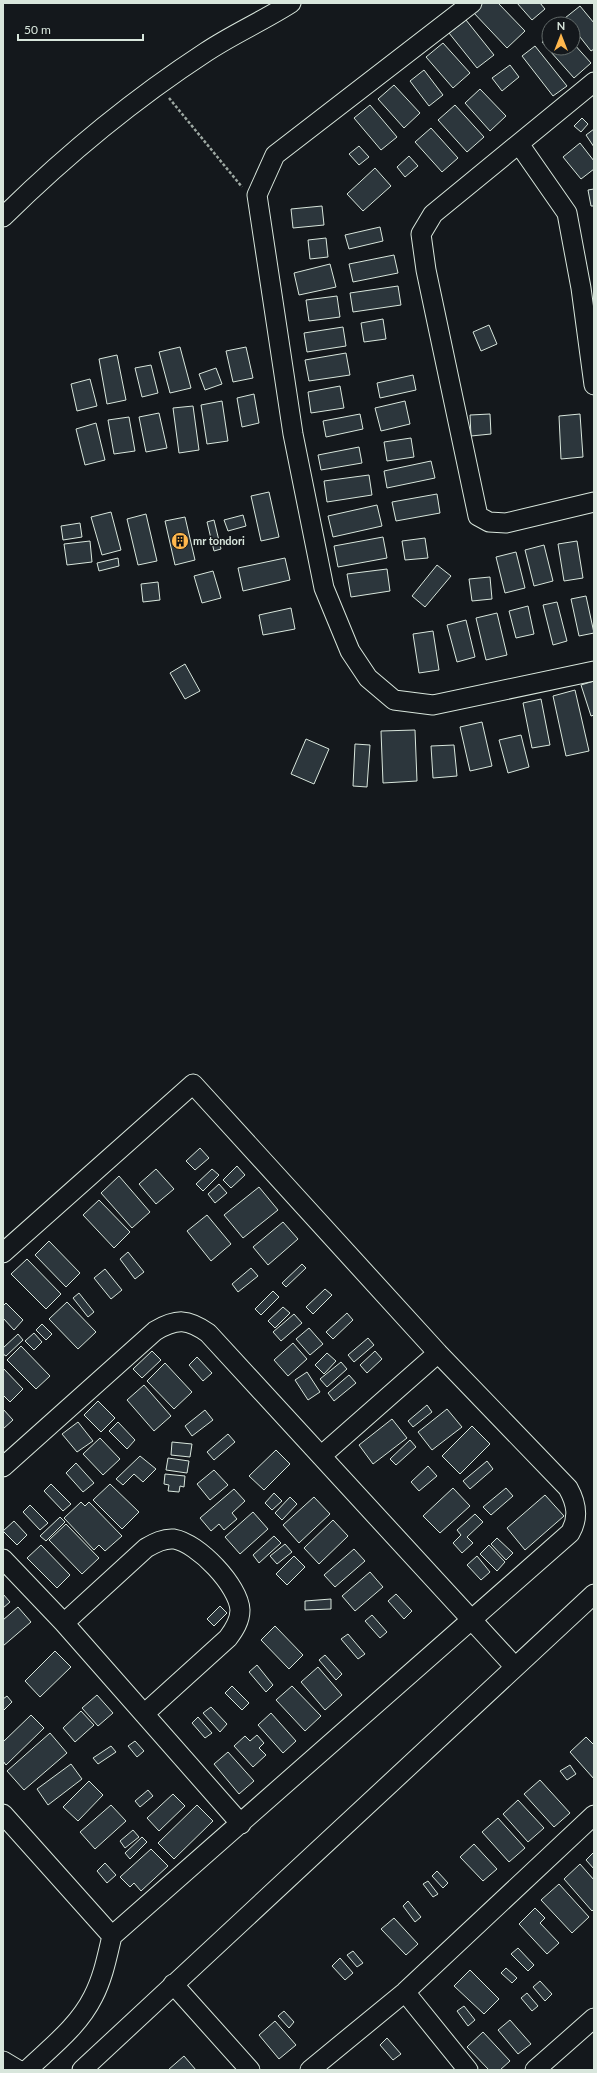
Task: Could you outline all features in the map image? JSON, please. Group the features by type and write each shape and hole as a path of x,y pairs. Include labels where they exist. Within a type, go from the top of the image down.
{"street":[{"path":"3,217 113,120 159,85 208,51 271,16 290,3"},
{"path":"472,3 275,155 256,195 293,434 324,588 350,651 368,678 394,700 433,705 594,671"},
{"path":"594,82 433,214 421,234 426,270 478,516 489,522 506,523 594,502"},
{"path":"519,144 567,213 580,280 594,385"},
{"path":"3,1253 193,1084 438,1353 568,1488 574,1498 577,1511 576,1524 570,1533 112,1936 104,1971 93,1998 75,2024 27,2070"},
{"path":"3,1467 155,1331 168,1324 182,1321 196,1325 208,1333 515,1667"},
{"path":"321,1456 438,1353"},
{"path":"64,1623 146,1548 158,1541 173,1539 187,1542 199,1551 230,1585 238,1597 240,1612 237,1626 228,1638 144,1714"},
{"path":"3,1559 64,1623 241,1824"},
{"path":"82,2070 594,1594"},
{"path":"3,1814 112,1936"},
{"path":"310,2070 405,1992 594,1815"},
{"path":"173,1984 250,2070"},
{"path":"405,1992 468,2070"},
{"path":"535,2070 594,2018"},
{"path":"3,2061 18,2070"}],"path":[{"path":"159,85 239,184 256,195"}],"building":[{"path":"480,3 498,3 525,31 507,48 472,11"},
{"path":"517,3 540,3 545,9 532,20"},
{"path":"580,6 594,23 594,49 591,51 581,38 581,16 568,16"},
{"path":"466,20 494,55 477,68 449,33"},
{"path":"443,43 470,73 453,88 426,57"},
{"path":"535,46 541,54 541,56 543,56 567,86 553,96 522,56"},
{"path":"581,52 591,63 574,78 554,56 581,56"},
{"path":"510,65 519,77 502,91 492,78"},
{"path":"424,70 443,95 429,106 410,81"},
{"path":"394,85 420,113 404,128 378,99"},
{"path":"480,89 506,116 490,131 465,103"},
{"path":"370,105 397,137 381,150 354,118"},
{"path":"455,105 484,137 467,152 438,120"},
{"path":"582,118 588,124 581,132 574,126"},
{"path":"431,128 458,158 442,172 415,142"},
{"path":"594,129 594,147 586,135"},
{"path":"580,143 594,161 594,169 581,179 563,157"},
{"path":"359,146 369,157 359,165 349,154"},
{"path":"409,156 418,166 405,177 397,167"},
{"path":"375,168 391,186 363,211 347,194"},
{"path":"594,189 594,206 591,206 588,190"},
{"path":"322,206 324,225 293,228 291,209"},
{"path":"380,227 383,241 349,249 345,235"},
{"path":"326,238 328,257 310,259 308,240"},
{"path":"394,255 398,273 353,282 349,264"},
{"path":"330,264 336,287 299,295 294,273"},
{"path":"398,286 401,305 353,312 350,293"},
{"path":"337,296 340,317 309,321 306,300"},
{"path":"383,319 386,339 364,342 361,323"},
{"path":"489,325 497,344 481,351 473,332"},
{"path":"343,327 346,346 307,352 304,333"},
{"path":"180,347 191,388 170,393 159,352"},
{"path":"246,347 253,378 233,382 226,351"},
{"path":"346,353 350,375 309,381 305,360"},
{"path":"117,355 126,400 107,404 99,359"},
{"path":"151,365 158,393 142,397 135,368"},
{"path":"216,368 222,384 205,390 199,374"},
{"path":"413,375 416,390 380,398 377,383"},
{"path":"90,379 97,406 77,411 71,384"},
{"path":"340,386 344,408 311,413 308,392"},
{"path":"254,394 259,423 242,427 237,398"},
{"path":"222,401 228,441 207,444 201,405"},
{"path":"405,401 410,424 381,431 375,408"},
{"path":"193,406 199,450 179,453 173,408"},
{"path":"159,413 167,448 146,452 139,417"},
{"path":"360,414 363,429 326,437 323,421"},
{"path":"490,414 491,434 471,436 470,415"},
{"path":"580,414 583,457 561,459 559,416"},
{"path":"129,417 135,451 114,454 108,420"},
{"path":"96,423 105,460 85,465 76,429"},
{"path":"411,438 414,457 387,461 384,442"},
{"path":"359,447 362,463 321,470 318,455"},
{"path":"431,461 435,478 387,488 384,471"},
{"path":"369,475 372,495 327,502 324,481"},
{"path":"269,492 279,537 261,541 251,496"},
{"path":"437,494 440,513 396,521 392,502"},
{"path":"377,505 382,526 333,537 328,516"},
{"path":"111,512 121,550 102,555 91,517"},
{"path":"146,514 157,561 138,565 127,519"},
{"path":"243,515 246,526 228,531 224,520"},
{"name":"mr tondori","path":"185,517 195,560 175,565 165,521"},
{"path":"214,520 221,549 214,551 207,522"},
{"path":"80,523 82,537 63,540 61,526"},
{"path":"383,537 387,558 338,567 334,546"},
{"path":"425,538 428,558 405,560 402,541"},
{"path":"90,541 92,562 67,565 64,544"},
{"path":"577,541 583,578 564,581 558,544"},
{"path":"544,545 553,581 534,586 525,550"},
{"path":"516,552 525,588 505,593 496,557"},
{"path":"118,558 119,566 99,571 97,563"},
{"path":"285,558 290,580 243,591 238,568"},
{"path":"437,565 451,576 425,607 412,596"},
{"path":"387,569 390,591 351,597 347,574"},
{"path":"213,571 221,598 202,603 194,576"},
{"path":"490,577 492,599 472,601 469,579"},
{"path":"158,582 160,600 143,602 141,584"},
{"path":"586,596 594,633 579,636 571,599"},
{"path":"557,602 567,641 553,645 543,605"},
{"path":"528,606 534,634 516,638 509,611"},
{"path":"291,608 295,629 263,635 259,615"},
{"path":"497,613 507,655 486,660 476,618"},
{"path":"466,620 475,657 457,662 447,625"},
{"path":"433,631 439,670 419,673 413,634"},
{"path":"185,664 200,691 185,699 170,673"},
{"path":"594,681 594,715 591,716 581,685"},
{"path":"575,690 589,751 566,756 553,696"},
{"path":"541,699 550,745 532,748 523,703"},
{"path":"482,722 492,766 470,771 460,727"},
{"path":"415,730 417,781 383,783 381,731"},
{"path":"521,735 529,767 508,773 499,740"},
{"path":"306,739 329,749 314,784 291,774"},
{"path":"355,744 370,745 367,787 353,786"},
{"path":"454,745 457,776 433,778 431,746"},
{"path":"200,1148 209,1158 195,1170 186,1161"},
{"path":"237,1166 245,1175 231,1188 223,1180"},
{"path":"156,1169 174,1189 156,1204 139,1184"},
{"path":"212,1169 219,1175 203,1191 196,1184"},
{"path":"119,1176 150,1212 132,1228 101,1193"},
{"path":"219,1184 227,1193 215,1203 208,1194"},
{"path":"259,1187 278,1210 243,1238 224,1215"},
{"path":"99,1200 130,1232 114,1248 83,1215"},
{"path":"207,1215 231,1244 211,1261 187,1231"},
{"path":"283,1222 298,1239 268,1265 253,1247"},
{"path":"49,1241 80,1273 66,1287 35,1255"},
{"path":"128,1252 144,1272 135,1279 120,1259"},
{"path":"27,1259 61,1294 46,1309 11,1274"},
{"path":"302,1264 306,1268 286,1287 282,1283"},
{"path":"251,1268 258,1276 238,1292 232,1284"},
{"path":"105,1269 122,1290 111,1299 94,1278"},
{"path":"325,1289 332,1295 313,1314 306,1307"},
{"path":"273,1291 279,1297 261,1315 255,1309"},
{"path":"79,1293 94,1312 88,1317 73,1298"},
{"path":"67,1302 96,1332 78,1349 49,1319"},
{"path":"6,1303 23,1320 14,1330 3,1318 3,1306"},
{"path":"283,1307 290,1313 275,1328 268,1321"},
{"path":"347,1313 353,1320 333,1339 326,1332"},
{"path":"294,1314 302,1323 281,1341 273,1332"},
{"path":"42,1324 52,1334 46,1340 36,1330"},
{"path":"309,1328 323,1344 310,1355 296,1339"},
{"path":"34,1333 42,1342 34,1350 25,1341"},
{"path":"18,1334 23,1340 6,1356 3,1354 3,1348"},
{"path":"368,1338 374,1345 354,1362 348,1355"},
{"path":"293,1343 307,1359 288,1376 274,1360"},
{"path":"21,1346 50,1376 36,1389 7,1360"},
{"path":"152,1351 161,1360 142,1378 133,1369"},
{"path":"375,1351 382,1359 367,1373 360,1365"},
{"path":"327,1353 336,1361 324,1374 315,1365"},
{"path":"197,1357 212,1373 203,1381 189,1365"},
{"path":"341,1362 347,1369 327,1387 320,1379"},
{"path":"165,1363 192,1392 174,1409 147,1381"},
{"path":"3,1368 23,1389 10,1402 3,1395"},
{"path":"307,1372 320,1392 308,1400 295,1380"},
{"path":"349,1375 356,1383 334,1401 328,1393"},
{"path":"144,1385 171,1416 154,1431 127,1400"},
{"path":"98,1401 115,1418 101,1432 84,1415"},
{"path":"427,1405 432,1412 413,1427 408,1421"},
{"path":"3,1409 13,1420 3,1429"},
{"path":"447,1409 462,1427 432,1450 418,1432"},
{"path":"205,1410 213,1420 192,1436 185,1426"},
{"path":"392,1419 407,1438 373,1464 359,1445"},
{"path":"78,1422 93,1441 77,1452 62,1434"},
{"path":"118,1422 135,1440 127,1449 109,1431"},
{"path":"472,1426 490,1444 460,1474 442,1456"},
{"path":"228,1434 235,1442 214,1460 207,1452"},
{"path":"100,1438 120,1459 103,1475 83,1454"},
{"path":"410,1440 416,1447 396,1465 390,1459"},
{"path":"172,1442 192,1444 190,1457 171,1455"},
{"path":"276,1450 290,1464 264,1490 249,1476"},
{"path":"140,1456 156,1469 143,1482 134,1474 123,1485 116,1479"},
{"path":"168,1458 189,1461 187,1473 166,1470"},
{"path":"487,1461 493,1469 470,1489 463,1481"},
{"path":"76,1463 94,1483 83,1492 66,1473"},
{"path":"428,1466 437,1476 419,1491 411,1482"},
{"path":"214,1470 228,1485 210,1500 197,1484"},
{"path":"165,1474 185,1476 184,1487 180,1486 179,1492 168,1491 169,1485 164,1484"},
{"path":"51,1484 71,1504 63,1511 44,1491"},
{"path":"110,1484 139,1512 122,1529 93,1500"},
{"path":"453,1488 470,1506 440,1533 423,1516"},
{"path":"506,1488 513,1496 491,1515 483,1507"},
{"path":"234,1489 245,1501 232,1513 237,1519 224,1530 219,1524 211,1531 200,1518"},
{"path":"274,1493 282,1501 272,1510 265,1503"},
{"path":"545,1495 564,1516 525,1550 507,1528"},
{"path":"290,1497 297,1504 282,1520 275,1513"},
{"path":"314,1497 330,1514 299,1543 283,1525"},
{"path":"81,1502 85,1506 89,1502 122,1536 105,1551 99,1545 94,1550 64,1518"},
{"path":"30,1505 48,1523 40,1530 23,1512"},
{"path":"253,1512 268,1529 240,1554 225,1537"},
{"path":"475,1514 483,1522 467,1537 473,1543 462,1553 453,1543 461,1535 457,1530"},
{"path":"60,1517 65,1522 46,1541 40,1536"},
{"path":"333,1520 348,1536 319,1564 304,1548"},
{"path":"14,1521 27,1535 17,1545 3,1531"},
{"path":"66,1524 99,1558 82,1574 49,1540"},
{"path":"274,1536 281,1543 259,1563 253,1555"},
{"path":"497,1538 513,1553 506,1560 491,1544"},
{"path":"285,1544 292,1552 277,1564 270,1556"},
{"path":"41,1545 70,1575 57,1588 27,1558"},
{"path":"489,1545 505,1562 497,1571 480,1554"},
{"path":"354,1549 365,1561 335,1587 324,1575"},
{"path":"294,1556 305,1567 287,1585 276,1574"},
{"path":"477,1556 490,1572 481,1580 467,1565"},
{"path":"370,1572 383,1587 355,1611 342,1596"},
{"path":"3,1594 10,1602 3,1608"},
{"path":"396,1594 412,1611 404,1619 388,1601"},
{"path":"331,1599 331,1609 305,1610 305,1601"},
{"path":"220,1606 227,1613 214,1626 207,1619"},
{"path":"18,1607 31,1622 3,1646 3,1620"},
{"path":"372,1615 387,1632 380,1638 365,1621"},
{"path":"275,1626 303,1655 289,1669 261,1640"},
{"path":"348,1634 365,1654 358,1659 341,1639"},
{"path":"55,1651 71,1667 40,1697 25,1681"},
{"path":"325,1655 342,1674 336,1680 319,1660"},
{"path":"257,1665 273,1685 266,1692 249,1672"},
{"path":"318,1667 342,1695 325,1710 301,1682"},
{"path":"232,1686 249,1703 242,1710 225,1693"},
{"path":"292,1686 321,1716 305,1731 276,1700"},
{"path":"97,1695 113,1713 98,1726 82,1708"},
{"path":"7,1696 12,1702 3,1711 3,1699"},
{"path":"211,1707 227,1724 220,1732 203,1713"},
{"path":"81,1711 94,1725 75,1742 63,1728"},
{"path":"271,1713 296,1741 283,1753 258,1725"},
{"path":"31,1715 44,1728 6,1765 3,1761 3,1742"},
{"path":"198,1717 212,1733 205,1738 192,1723"},
{"path":"50,1733 67,1753 24,1790 7,1771"},
{"path":"257,1735 264,1743 259,1748 266,1755 253,1767 234,1746 245,1736 250,1741"},
{"path":"586,1737 594,1745 594,1779 570,1752"},
{"path":"135,1741 144,1751 137,1757 128,1746"},
{"path":"111,1746 116,1752 98,1764 93,1758"},
{"path":"228,1752 254,1781 239,1794 214,1764"},
{"path":"71,1764 82,1779 48,1805 37,1789"},
{"path":"570,1765 576,1774 567,1780 560,1771"},
{"path":"540,1780 570,1813 554,1827 524,1794"},
{"path":"89,1781 103,1795 78,1821 63,1807"},
{"path":"148,1790 153,1796 140,1807 135,1801"},
{"path":"173,1794 185,1806 159,1831 147,1818"},
{"path":"518,1800 544,1828 528,1842 503,1814"},
{"path":"111,1805 126,1821 95,1849 80,1832"},
{"path":"197,1805 213,1821 174,1859 158,1843"},
{"path":"498,1818 525,1848 509,1862 482,1832"},
{"path":"133,1830 139,1837 125,1848 120,1841"},
{"path":"142,1837 147,1842 130,1859 125,1853"},
{"path":"474,1844 497,1869 483,1881 460,1857"},
{"path":"151,1849 168,1866 141,1891 134,1883 130,1887 120,1877"},
{"path":"594,1852 594,1869 586,1860"},
{"path":"105,1863 116,1875 107,1883 97,1871"},
{"path":"580,1864 594,1880 594,1909 592,1911 564,1879"},
{"path":"437,1871 448,1883 443,1888 432,1876"},
{"path":"428,1881 438,1894 433,1897 423,1884"},
{"path":"559,1884 589,1917 572,1933 541,1900"},
{"path":"408,1901 421,1917 415,1922 403,1906"},
{"path":"535,1908 545,1918 540,1923 559,1943 547,1954 519,1924"},
{"path":"394,1918 418,1944 406,1955 381,1929"},
{"path":"518,1948 534,1965 528,1971 511,1954"},
{"path":"353,1951 363,1963 357,1967 347,1955"},
{"path":"340,1958 353,1973 345,1980 332,1966"},
{"path":"506,1968 517,1978 512,1983 501,1973"},
{"path":"470,1970 499,1999 484,2014 454,1986"},
{"path":"540,1981 552,1994 545,2001 533,1987"},
{"path":"527,1993 538,2006 532,2011 521,1998"},
{"path":"464,2006 475,2020 468,2026 457,2011"},
{"path":"284,2011 294,2022 289,2028 278,2016"},
{"path":"510,2020 531,2044 518,2054 498,2030"},
{"path":"275,2021 296,2045 279,2059 259,2035"},
{"path":"483,2032 510,2061 500,2070 489,2070 467,2047"},
{"path":"387,2038 401,2054 393,2060 380,2045"},
{"path":"184,2056 196,2070 168,2070"}],"place":[{"name":"mr tondori","path":"180,541"}]}
